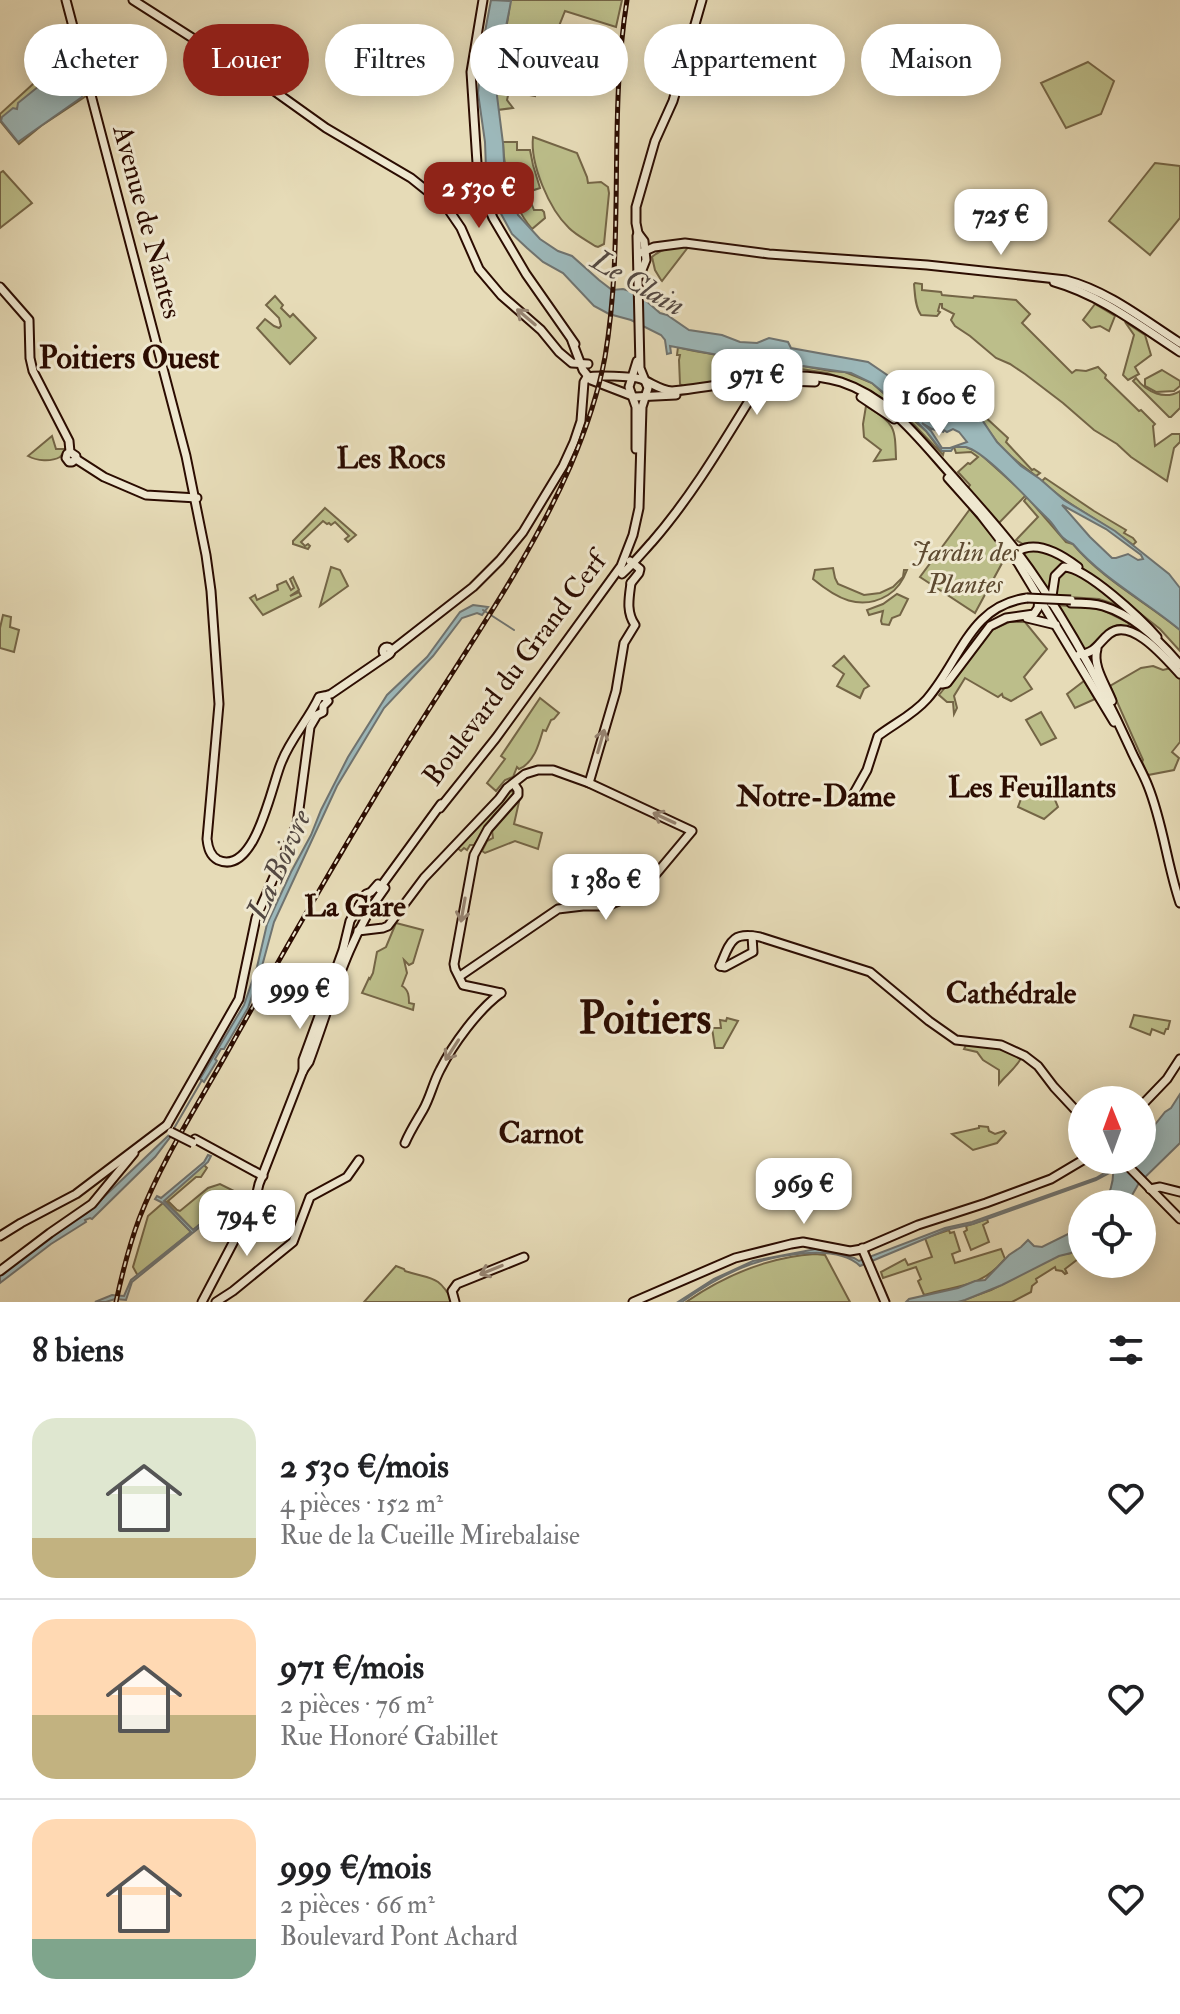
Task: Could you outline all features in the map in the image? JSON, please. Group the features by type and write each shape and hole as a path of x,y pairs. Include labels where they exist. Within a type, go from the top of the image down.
{"main road":[{"name":"Avenue de Nantes","path":"66,0 196,500 211,587 219,704 207,839 210,853 217,859 225,862 234,860 252,844 282,760 323,702 350,685 387,651 473,587 516,541 563,466 574,442 591,374"},
{"path":"133,0 253,76 326,128 409,176 446,206 461,228 479,269 501,295 541,330 573,364 610,386 636,407"},
{"path":"483,0 471,72 480,187 493,218 526,274 591,374"},
{"path":"624,557 639,508 642,409 648,390 640,368 638,294 645,254 644,241 638,233 635,218 636,207 655,141 677,87 702,0"},
{"path":"645,254 665,244 690,243 769,254 927,265 1066,280 1096,290 1180,343"},
{"path":"1036,277 1086,294 1180,352"},
{"path":"0,287 29,320 33,371 69,441 73,456 104,477 144,494 196,500"},
{"path":"624,557 637,498 636,407 629,384 639,346"},
{"name":"Avenue de Nantes","path":"582,415 584,382 591,374"},
{"path":"591,374 646,381 660,389 672,391 814,377 840,382 863,392 905,423 971,496 1040,584 1100,684 1148,786 1180,903"},
{"path":"610,386 631,395 646,397 671,396 758,381"},
{"path":"618,572 636,566 672,518 725,439 758,381"},
{"path":"1014,553 1024,547 1043,548 1072,562 1143,621 1170,655 1180,674"},
{"path":"1014,553 1087,678 1100,684"},
{"path":"589,783 616,691 624,643 635,625 629,609 631,583 639,573 636,566 624,557"},
{"name":"Boulevard du Grand Cerf","path":"375,893 423,836 442,801 618,572 624,557"},
{"path":"1049,614 1055,576 1062,568 1074,569 1094,582"},
{"path":"618,572 631,583"},
{"path":"942,684 947,683 990,626 1006,618 1036,612 1040,584"},
{"path":"853,795 867,770 876,738 919,708 980,621 998,607 1028,599 1098,602 1116,608 1157,637"},
{"path":"899,723 915,717 928,703 983,622 998,610 1028,599"},
{"path":"1071,601 1115,611 1140,627 1180,663"},
{"path":"1021,617 1056,625"},
{"path":"1073,654 1083,655 1097,648 1113,631 1126,629 1170,655"},
{"path":"1097,648 1095,660 1100,684 1130,748"},
{"path":"0,1236 76,1194 137,1147 170,1127 193,1077 239,999 256,918 296,829 309,729 312,716 325,714 328,708 323,702"},
{"path":"1111,713 1122,730"},
{"path":"354,932 388,926 424,878 490,807 504,787 514,784 525,774 553,770 589,783 692,831 641,892 607,906 558,909 460,976"},
{"path":"405,1143 448,1055 501,993 466,986 454,964 471,866 483,836 518,795 514,784"},
{"path":"354,932 350,921 366,894 375,893"},
{"path":"303,1071 309,1062 354,932 375,893"},
{"path":"364,918 376,928"},
{"path":"752,936 753,952 725,967 720,966 733,938 752,936 870,972 956,1040 991,1043 1017,1052 1037,1064 1068,1102"},
{"path":"259,1177 273,1152 327,1001"},
{"path":"1156,1090 1180,1059"},
{"path":"170,1127 259,1177"},
{"path":"194,1141 253,1167 262,1164 273,1152"},
{"path":"0,1271 92,1204 137,1147"},
{"path":"216,1302 293,1242 310,1197 347,1177 359,1160"},
{"path":"240,1163 259,1177"},
{"path":"200,1302 255,1201 262,1164"},
{"path":"633,1302 735,1258 799,1242 864,1251 881,1240 918,1225 1019,1191 1068,1169"},
{"path":"1136,1174 1180,1219"},
{"path":"1151,1189 1180,1192"},
{"path":"864,1251 885,1302"},
{"path":"455,1302 452,1290 455,1285 524,1257"}],"green space":[{"path":"510,0 622,0 617,24 606,24 565,11 560,24 507,24"},
{"path":"1088,62 1114,81 1101,114 1066,128 1041,83"},
{"path":"24,92 24,96 86,96 19,144 0,121 0,114"},
{"path":"496,96 508,96 513,108 497,110"},
{"path":"533,137 577,153 588,183 601,182 608,187 604,244 595,246 578,235 555,210 538,173"},
{"path":"503,142 517,142 517,150 530,150 540,188 528,192 534,210 542,210 545,218 532,229 510,188"},
{"path":"1155,163 1180,166 1180,218 1150,255 1109,221"},
{"path":"3,171 32,203 0,228 0,173"},
{"path":"689,246 662,281 652,257 665,249"},
{"path":"915,283 922,284 922,290 941,292 942,295 1016,300 1030,314 1022,323 1072,373 1098,367 1106,375 1105,378 1155,424 1155,446 1172,434 1180,434 1167,481 1094,430 1025,374 996,358 955,326 951,320 954,314 942,308 942,304 937,316 921,315"},
{"path":"275,296 283,305 281,308 290,317 293,314 316,338 290,364 257,328 265,319 274,326 281,326 279,318 266,305"},
{"path":"1095,304 1115,316 1109,331 1100,326 1091,328 1083,320"},
{"path":"1125,322 1145,335 1151,355 1135,367 1139,374 1128,380 1123,375 1134,335"},
{"path":"678,347 728,357 777,372 685,387 680,384"},
{"path":"803,366 845,372 872,383 926,431 944,451 943,455 898,408 882,398 827,373 801,369 786,371"},
{"path":"1162,370 1180,381 1180,386 1174,391 1156,392 1145,386 1145,379"},
{"path":"1136,378 1156,394 1168,395 1180,391 1180,408 1169,417 1133,381"},
{"path":"954,395 983,414 1008,438 1006,442 1032,470 1040,473 1036,476 1010,456 974,410 952,397"},
{"path":"866,406 892,427 896,459 874,461 881,450 864,437"},
{"path":"52,436 56,449 66,449 60,457 44,460 28,456"},
{"path":"954,447 966,447 978,452 1026,495 998,524 967,489 970,485 958,472 978,457 971,452 956,453"},
{"path":"1045,478 1126,530 1124,533 1136,542 1133,545 1064,499 1042,481"},
{"path":"1027,497 1066,542 1073,544 1111,580 1180,630 1180,651 1160,629 1067,556 1054,548 1023,544 1016,540 1038,517 1024,501"},
{"path":"325,508 356,535 348,542 345,539 349,536 335,522 331,525 323,521 301,542 310,546 308,549 293,544 293,541"},
{"name":"Jardin des Plantes","path":"970,509 1007,554 975,613 920,577"},
{"path":"1024,550 1046,550 1071,564 1062,567 1050,595 1023,554"},
{"path":"331,567 340,570 348,586 320,606"},
{"path":"833,568 838,584 864,595 893,587 907,570 900,584 888,595 878,600 858,602 839,597 813,579 815,570"},
{"path":"1066,569 1075,570 1121,605 1099,599 1053,596 1056,577"},
{"path":"293,577 299,590 290,596 299,592 301,596 263,615 250,598 255,595 257,600 278,590 277,585 286,581 291,590 294,588 290,579"},
{"path":"897,594 908,599 900,615 892,618 889,625 882,624 883,611 869,615 867,610"},
{"path":"1055,605 1099,608 1129,623 1128,628 1086,650"},
{"path":"3,615 11,617 10,627 19,630 14,652 0,648"},
{"path":"1009,622 1025,622 1047,649 1024,677 1032,689 1011,701 965,678 954,696 957,708 954,714 953,702 947,702 939,695 988,633"},
{"path":"844,656 869,686 860,698 837,686 844,674 833,666"},
{"path":"1153,666 1163,670 1171,668 1180,680 1180,742 1172,752 1179,758 1174,770 1148,775 1110,686 1141,668"},
{"path":"1084,681 1095,699 1075,708 1067,694"},
{"path":"540,698 559,713 546,731 543,730 529,762 519,769 517,767 513,777 505,780 496,791 487,783 505,759 501,756"},
{"path":"1041,712 1056,738 1041,745 1026,720"},
{"path":"510,791 514,792 513,795 494,815 474,845 461,851 456,847"},
{"path":"1024,791 1033,797 1053,795 1058,807 1044,819 1018,807"},
{"path":"521,793 514,824 542,833 538,849 515,841 485,853 482,851 487,841 493,838 492,831"},
{"path":"396,923 423,930 413,963 409,965 404,960 407,973 402,986 409,996 409,1003 414,1004 413,1010 362,993 373,973 377,952 386,947"},
{"path":"1134,1015 1170,1021 1168,1029 1164,1034 1152,1029 1150,1035 1130,1027"},
{"path":"727,1018 738,1021 723,1048 715,1048 712,1028 721,1028 720,1020 726,1021"},
{"path":"966,1045 1001,1049 1020,1060 999,1084 999,1070 977,1052 964,1049"},
{"path":"988,1127 995,1134 1006,1133 997,1143 973,1150 952,1134 979,1128"},
{"path":"204,1165 207,1168 201,1177 196,1177 168,1201 177,1210 180,1211 208,1188 220,1184 238,1193 193,1230 164,1200"},
{"path":"163,1203 191,1232 138,1276 133,1267 148,1216"},
{"path":"987,1219 988,1222 983,1225 989,1242 971,1250 964,1232 966,1226"},
{"path":"949,1230 950,1233 954,1232 960,1251 952,1254 955,1263 1001,1249 1005,1259 978,1280 924,1295 916,1267 883,1278 881,1272 905,1259 908,1265 932,1257 925,1238"},
{"path":"1068,1254 1067,1273 1055,1267 1036,1279 1031,1292 1012,1302 958,1302 991,1290 1059,1255"},
{"path":"825,1255 850,1302 686,1302 747,1269 780,1259"},
{"path":"396,1266 438,1282 453,1302 364,1302"}],"water":[{"path":"491,0 511,1 507,24 486,24"},
{"path":"27,96 82,96 18,142 1,121 13,108 17,109 18,103"},
{"path":"478,96 497,96 505,180 518,215 540,239 572,256 612,290 623,289 643,295 660,313 689,330 722,335 740,342 757,343 769,338 788,342 791,348 868,362 902,385 920,387 924,390 924,399 948,396 964,402 976,411 997,442 1021,466 1064,500 1115,531 1169,574 1180,588 1180,630 1111,579 1064,539 1008,478 985,458 966,447 942,451 908,413 872,383 851,373 803,366 774,372 729,357 670,346 671,353 667,354 661,335 594,306 563,273 543,262 512,234 493,199 486,169","holes":["922,423 944,432 933,423 947,432 953,429 967,442 942,448","1062,505 1106,529 1143,559 1138,560 1128,554 1112,558"]},
{"name":"La Boivre","path":"473,605 488,607 482,615 477,613 462,618 433,656 384,708 337,786 274,922 248,1008 204,1082 200,1079 244,1005 267,924 348,757 387,695 427,657 460,612"},
{"path":"1180,1094 1180,1143 1156,1166 1156,1123"},
{"path":"169,1135 155,1157 92,1219 85,1220 0,1283 0,1274 87,1213"},
{"path":"208,1155 211,1156 208,1162 164,1201 193,1230 238,1193 237,1197 132,1282 126,1300 95,1302 112,1295 124,1296 131,1280 191,1232 163,1203 155,1199 157,1196 161,1198 204,1162"},
{"path":"1107,1174 973,1224 946,1230 860,1266 835,1254 802,1254 768,1259 741,1268 678,1302 714,1279 753,1261 816,1249 854,1258 859,1261 945,1228 972,1222"},
{"path":"1113,1174 1148,1174 1135,1190 1110,1190"},
{"path":"1068,1234 1068,1254 1002,1285 958,1302 906,1302 985,1280 1028,1240 1034,1246 1042,1247"}],"waterway":[{"name":"La Boivre","path":"483,610 514,630"},
{"name":"La Boivre","path":"173,1130 202,1080"}],"tunnel":[{"path":"346,951 358,920 379,889"}],"railway":[{"path":"116,1302 139,1219 171,1151 362,818 514,574 553,503 581,440 602,371 611,313 618,89 627,0"}],"district":[{"name":"Poitiers Ouest","path":"129,358"},
{"name":"Les Rocs","path":"391,458"},
{"name":"Les Feuillants","path":"1032,787"},
{"name":"Notre-Dame","path":"816,796"},
{"name":"La Gare","path":"355,906"},
{"name":"Cathédrale","path":"1011,993"},
{"name":"Poitiers","path":"645,1019"},
{"name":"Carnot","path":"541,1133"}],"water label":[{"name":"Le Clain","path":"638,283"}]}
